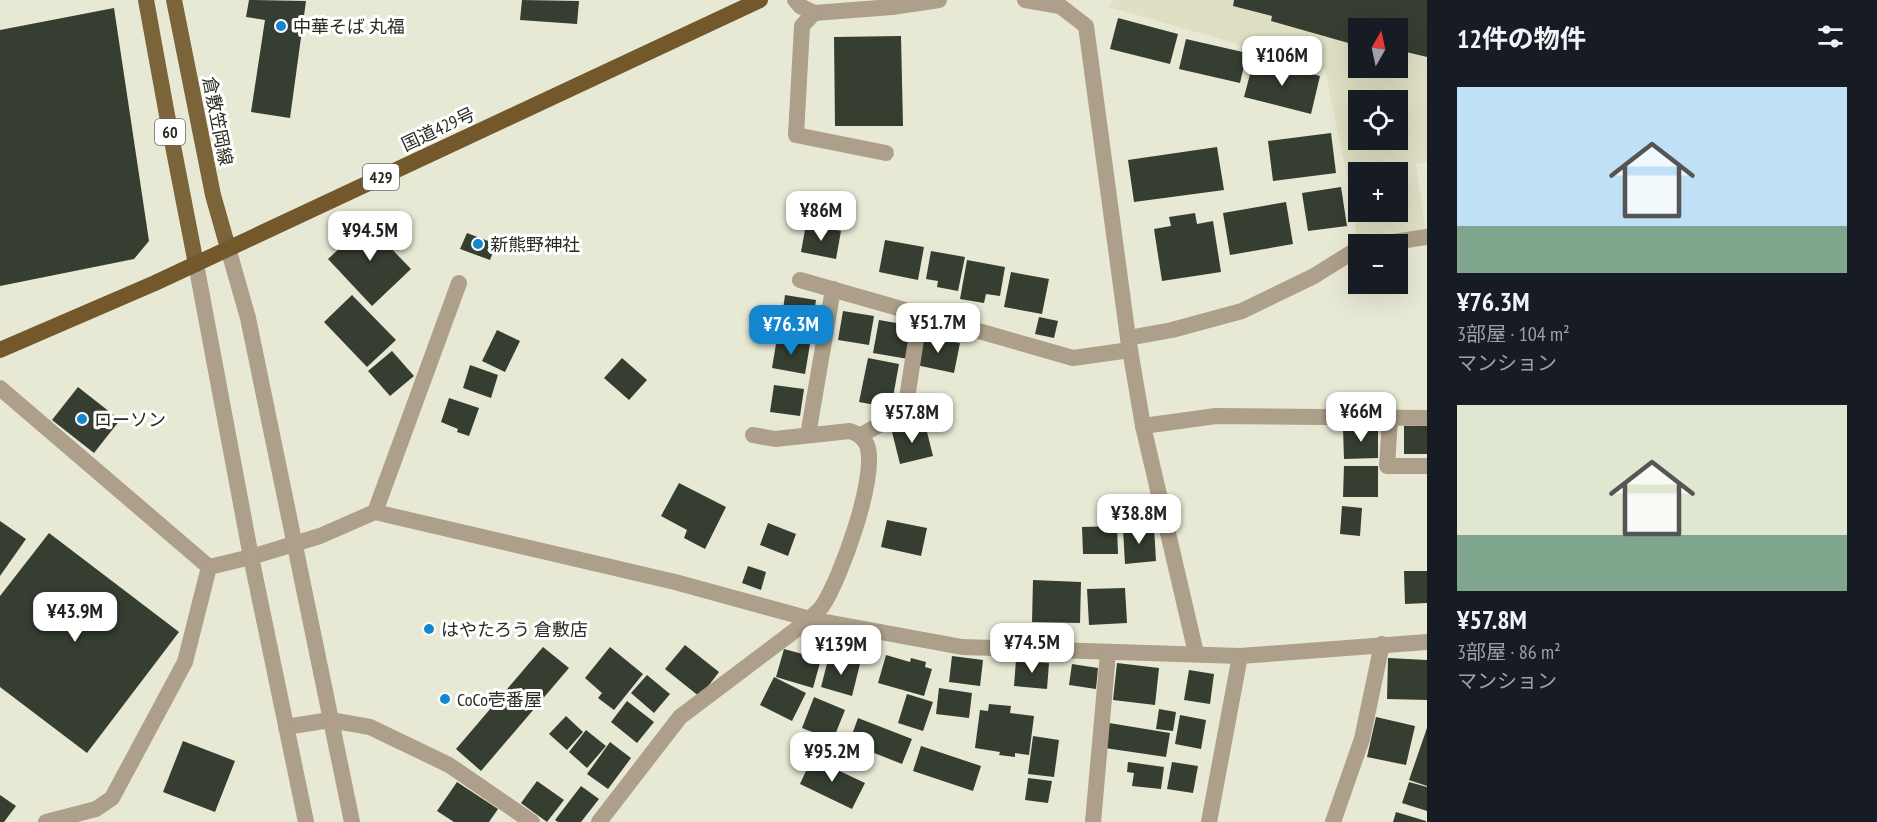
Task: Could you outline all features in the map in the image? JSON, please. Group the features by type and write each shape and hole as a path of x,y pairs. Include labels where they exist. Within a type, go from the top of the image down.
{"highway":[{"name":"国道429号","path":"0,350 196,264 760,0"}],"main road":[{"name":"60","path":"146,0 196,264"},
{"name":"倉敷笠岡線","path":"174,0 213,195 228,248"}],"street":[{"path":"795,0 800,6 814,13 892,7 939,0"},
{"path":"1025,0 1060,6 1086,26 1129,344 1143,426 1196,653"},
{"path":"814,13 802,26 796,135 886,153"},
{"path":"1408,240 1427,237"},
{"path":"228,248 249,318 352,822"},
{"path":"800,280 1073,358 1242,311 1314,276 1348,255"},
{"path":"196,264 251,557 306,822"},
{"path":"375,512 459,283"},
{"path":"808,435 834,290"},
{"path":"861,435 905,411 920,314"},
{"path":"0,388 209,567"},
{"path":"1143,426 1216,416 1427,418"},
{"path":"1390,419 1387,466 1427,466"},
{"path":"599,822 680,717 810,619 823,605 846,557 868,471 867,447 861,435 850,430 775,439 753,435"},
{"path":"209,567 320,536 375,512 675,582 810,619 962,647 1240,656 1427,642"},
{"path":"46,822 96,809 112,798 185,662 209,567"},
{"path":"1333,822 1362,739 1382,644"},
{"path":"1094,822 1108,652"},
{"path":"1209,822 1240,656"},
{"path":"286,727 330,720 370,728 449,765 532,822"}],"shaded area":[{"path":"1114,0 1427,0 1427,162 1416,164 1426,233 1408,236 1408,234 1356,234 1355,222 1408,222 1408,162 1348,162 1348,180 1325,69 1109,7"}],"building":[{"path":"249,0 306,1 290,118 251,112 265,20 246,17"},
{"path":"522,0 579,1 577,24 520,20"},
{"path":"1234,0 1427,0 1427,57 1408,52 1408,18 1348,18 1348,43 1271,21 1272,16 1233,6"},
{"path":"114,8 149,241 134,259 0,286 0,30"},
{"path":"1118,18 1178,34 1170,64 1110,49"},
{"path":"901,36 903,126 835,126 834,37"},
{"path":"1186,39 1247,53 1240,83 1179,69"},
{"path":"1254,59 1320,76 1311,114 1244,97"},
{"path":"1331,133 1336,173 1273,181 1268,141"},
{"path":"1217,147 1224,190 1134,202 1128,160"},
{"path":"1341,187 1347,226 1308,231 1302,193"},
{"path":"1286,202 1293,244 1230,255 1223,213"},
{"path":"1195,213 1197,224 1213,221 1221,272 1162,281 1154,229 1171,226 1169,217"},
{"path":"375,215 392,234 384,241 411,269 372,306 328,259"},
{"path":"806,224 841,231 836,259 801,252"},
{"path":"467,233 496,244 490,260 460,249"},
{"path":"885,240 924,247 918,280 879,272"},
{"path":"931,251 965,257 958,291 937,287 938,281 926,279"},
{"path":"967,260 1005,267 1000,296 986,294 984,303 960,299"},
{"path":"1011,272 1049,279 1042,314 1004,307"},
{"path":"352,295 396,340 367,367 324,322"},
{"path":"785,295 816,300 812,328 781,324"},
{"path":"843,311 874,316 869,345 838,340"},
{"path":"1039,317 1058,321 1054,338 1035,334"},
{"path":"879,320 914,326 908,359 873,353"},
{"path":"497,330 520,341 505,372 482,361"},
{"path":"922,336 960,343 954,373 916,365"},
{"path":"777,338 810,344 805,374 772,368"},
{"path":"392,351 414,376 390,396 368,371"},
{"path":"622,358 647,380 629,400 604,378"},
{"path":"868,358 899,364 891,408 859,402"},
{"path":"470,365 498,375 491,398 463,388"},
{"path":"774,385 804,389 800,416 770,412"},
{"path":"78,387 120,420 94,453 52,420"},
{"path":"449,398 479,408 469,436 441,422"},
{"path":"925,424 933,456 900,464 892,432"},
{"path":"1404,426 1427,426 1427,454 1404,454"},
{"path":"1378,427 1378,458 1344,459 1343,428"},
{"path":"1344,466 1378,466 1378,497 1343,497"},
{"path":"679,483 726,507 705,549 684,538 687,530 661,516"},
{"path":"1342,506 1362,508 1360,536 1340,534"},
{"path":"887,520 927,528 921,556 881,547"},
{"path":"0,521 26,539 0,576"},
{"path":"768,523 796,534 788,556 760,545"},
{"path":"1117,526 1118,554 1083,554 1082,527"},
{"path":"1154,527 1156,561 1125,564 1123,529"},
{"path":"49,533 179,632 87,753 0,687 0,596"},
{"path":"748,566 766,572 761,590 742,583"},
{"path":"1404,571 1427,571 1427,603 1405,604"},
{"path":"1033,580 1081,582 1080,623 1032,622"},
{"path":"1125,588 1127,623 1089,625 1087,589"},
{"path":"685,645 719,672 700,697 665,669"},
{"path":"543,647 569,668 481,771 456,749"},
{"path":"610,647 643,674 614,710 598,698 602,693 585,678"},
{"path":"784,649 821,659 813,688 776,677"},
{"path":"886,655 910,662 911,658 926,662 925,667 932,669 924,696 878,683"},
{"path":"829,656 860,664 852,696 821,687"},
{"path":"952,656 983,660 980,686 949,682"},
{"path":"1388,658 1427,660 1427,700 1387,699"},
{"path":"1016,660 1049,663 1047,689 1014,686"},
{"path":"1117,663 1159,668 1155,705 1113,700"},
{"path":"1072,664 1098,668 1096,689 1069,685"},
{"path":"1189,670 1214,674 1210,704 1184,700"},
{"path":"647,675 670,694 654,713 631,693"},
{"path":"774,677 806,693 792,721 760,705"},
{"path":"939,688 972,693 969,718 936,714"},
{"path":"907,694 933,702 923,731 898,723"},
{"path":"814,697 845,710 833,740 802,728"},
{"path":"627,701 654,722 637,743 611,722"},
{"path":"989,704 1011,706 1010,713 1034,716 1029,755 1015,753 1015,757 999,755 1000,752 975,748 980,710 988,711"},
{"path":"1159,709 1176,712 1173,731 1156,729"},
{"path":"1180,715 1206,720 1201,749 1175,744"},
{"path":"566,716 583,732 567,750 549,734"},
{"path":"1376,717 1415,726 1406,765 1367,757"},
{"path":"858,718 912,739 902,764 849,743"},
{"path":"1109,723 1170,733 1166,757 1105,748"},
{"path":"1427,728 1427,786 1409,780"},
{"path":"586,730 606,746 587,768 569,752"},
{"path":"1033,736 1059,740 1054,777 1028,774"},
{"path":"183,741 235,761 215,812 163,792"},
{"path":"610,742 631,758 608,789 587,774"},
{"path":"921,746 981,766 973,791 913,771"},
{"path":"812,758 865,783 852,809 800,784"},
{"path":"1128,762 1164,767 1161,789 1132,786 1134,773 1127,772"},
{"path":"1172,762 1198,766 1193,793 1167,789"},
{"path":"1028,778 1052,781 1048,803 1025,800"},
{"path":"537,781 564,800 547,822 521,803"},
{"path":"457,782 498,809 489,822 454,822 437,811"},
{"path":"1409,782 1427,787 1427,811 1402,803"},
{"path":"581,786 599,799 581,822 555,820"},
{"path":"0,795 16,806 4,822 0,822"},
{"path":"1396,812 1426,821 1426,822 1393,822"}],"place":[{"name":"中華そば 丸福","path":"281,26"},
{"name":"新熊野神社","path":"478,244"},
{"name":"ローソン","path":"82,419"},
{"name":"はやたろう 倉敷店","path":"429,629"},
{"name":"CoCo壱番屋","path":"445,699"}]}
